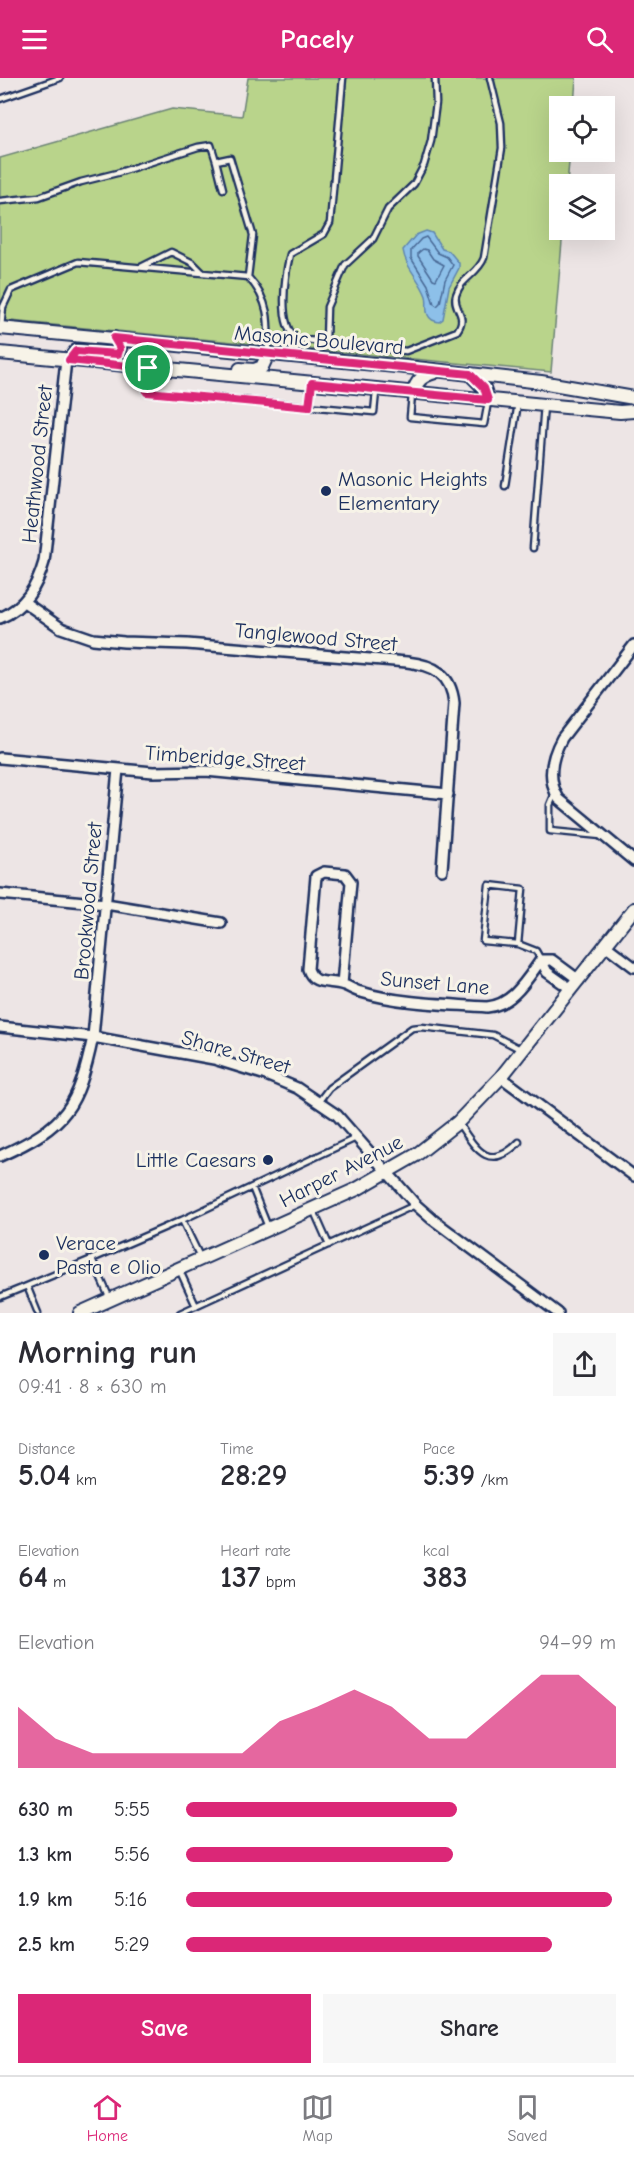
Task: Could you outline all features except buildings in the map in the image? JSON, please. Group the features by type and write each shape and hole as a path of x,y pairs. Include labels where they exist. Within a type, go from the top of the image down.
{"main road":[{"name":"Masonic Boulevard","path":"1,328 470,374 542,382 634,398"},
{"path":"68,360 76,351 118,354 120,348 114,338"},
{"name":"Masonic Boulevard","path":"0,353 518,403 620,412 634,411"},
{"path":"167,370 206,366 254,370 262,367 268,354"},
{"path":"413,393 416,383 423,376 439,371"},
{"path":"470,374 484,388 488,400"},
{"path":"542,382 546,392 544,405"},
{"name":"Harper Avenue","path":"88,1311 388,1173 439,1139 501,1077 634,909"}],"street":[{"name":"Heathwood Street","path":"24,603 35,587 44,562 68,360"},
{"path":"0,618 24,603"},
{"name":"Tanglewood Street","path":"24,603 61,628 93,639 407,662 428,666 441,674 453,694 454,703 442,870"},
{"path":"632,652 558,746 552,765 552,776 555,793 566,806 634,861"},
{"name":"Timberidge Street","path":"0,758 153,772 206,771 447,794"},
{"name":"Brookwood Street","path":"0,1156 40,1136 53,1126 72,1105 85,1077 93,1036 118,769"},
{"name":"Sunset Lane","path":"342,984 351,882 345,874 324,872 316,876 308,969 315,981 342,984 373,996 498,1007 513,995 541,960"},
{"path":"0,894 106,904 220,923"},
{"path":"605,945 634,967"},
{"path":"541,960 547,972 575,985"},
{"name":"Share Street","path":"0,1027 93,1036 224,1062 266,1075 297,1088 337,1115 416,1205 453,1236 558,1313"},
{"path":"501,1077 634,1176"}],"lane":[{"path":"0,99 60,78"},
{"path":"343,78 330,223 324,234 290,254 285,297 285,322 290,334 304,341 326,341 406,351 453,334 460,327 462,317 455,299 462,282 480,268 484,258 502,148 501,123 490,78"},
{"path":"326,341 327,307 345,265 373,239 388,209 414,184 424,165 431,141 436,103 435,78"},
{"path":"0,201 39,197 198,147 211,146 223,189"},
{"path":"216,161 230,158 253,235 248,278"},
{"path":"140,267 171,252 193,263 203,273"},
{"path":"1,328 3,307 11,290 78,262 203,273 248,278 259,289 268,311 268,354"},
{"path":"148,368 147,392 309,407 374,412 376,389"},
{"path":"309,407 312,383"},
{"path":"413,393 411,417 484,424 488,400"},
{"path":"505,486 518,403"},
{"path":"533,548 544,405"},
{"path":"555,793 550,805 550,831 604,837"},
{"path":"518,944 523,889 489,885 483,941 518,944 536,951 541,960"},
{"path":"319,1101 329,1088 412,1028 422,1027 493,1035 522,1050"},
{"path":"458,1122 483,1155 503,1156 519,1142"},
{"path":"0,1297 182,1220 358,1137"},
{"path":"252,1187 269,1229"},
{"path":"180,1313 416,1205"},
{"path":"314,1209 329,1245"},
{"path":"182,1220 201,1259"},
{"path":"92,1259 110,1300"},
{"path":"179,1269 196,1306"},
{"path":"27,1286 38,1313"}],"green space":[{"path":"248,78 576,78 575,96 549,96 549,162 569,162 568,174 549,174 549,240 562,240 551,372 0,320 0,158 172,109 242,116"}],"water":[{"path":"426,231 432,233 442,249 449,251 459,263 459,268 449,287 443,319 439,322 429,317 426,296 407,263 403,250 416,235"}],"place":[{"name":"Masonic Heights Elementary","path":"326,491"},
{"name":"Little Caesars","path":"268,1160"},
{"name":"Verace Pasta e Olio","path":"44,1255"}],"route":[{"path":"114,338 470,374 484,388 488,400 312,383 309,407 147,392 148,368 69,360 76,351 118,354 120,345 114,338"}]}
